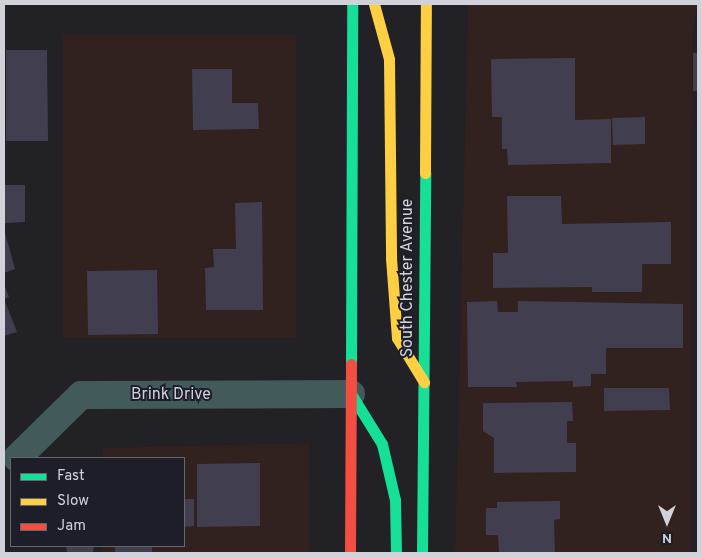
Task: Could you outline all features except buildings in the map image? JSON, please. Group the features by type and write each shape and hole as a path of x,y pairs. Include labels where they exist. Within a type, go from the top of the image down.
{"main road":[{"path":"350,553 352,4"},
{"path":"374,4 389,59 391,258 397,338 424,382"},
{"name":"South Chester Avenue","path":"422,553 426,4"},
{"path":"351,394 382,444 396,500 396,553"}],"street":[{"name":"Brink Drive","path":"17,457 81,395 351,394"}],"shaded area":[{"path":"468,4 698,4 692,35 691,553 455,553"},
{"path":"63,35 296,35 296,338 63,338"},
{"path":"309,443 310,553 103,553 103,547 185,547 185,457 103,457 103,448"}],"traffic: fast":[{"path":"351,364 352,4"},
{"path":"422,553 425,173"},
{"path":"351,394 382,444 395,500 396,553"}],"traffic: slow":[{"path":"374,4 389,59 391,258 397,338 424,382"},
{"path":"425,173 426,4"}],"traffic: jam":[{"path":"350,553 351,364"}]}
